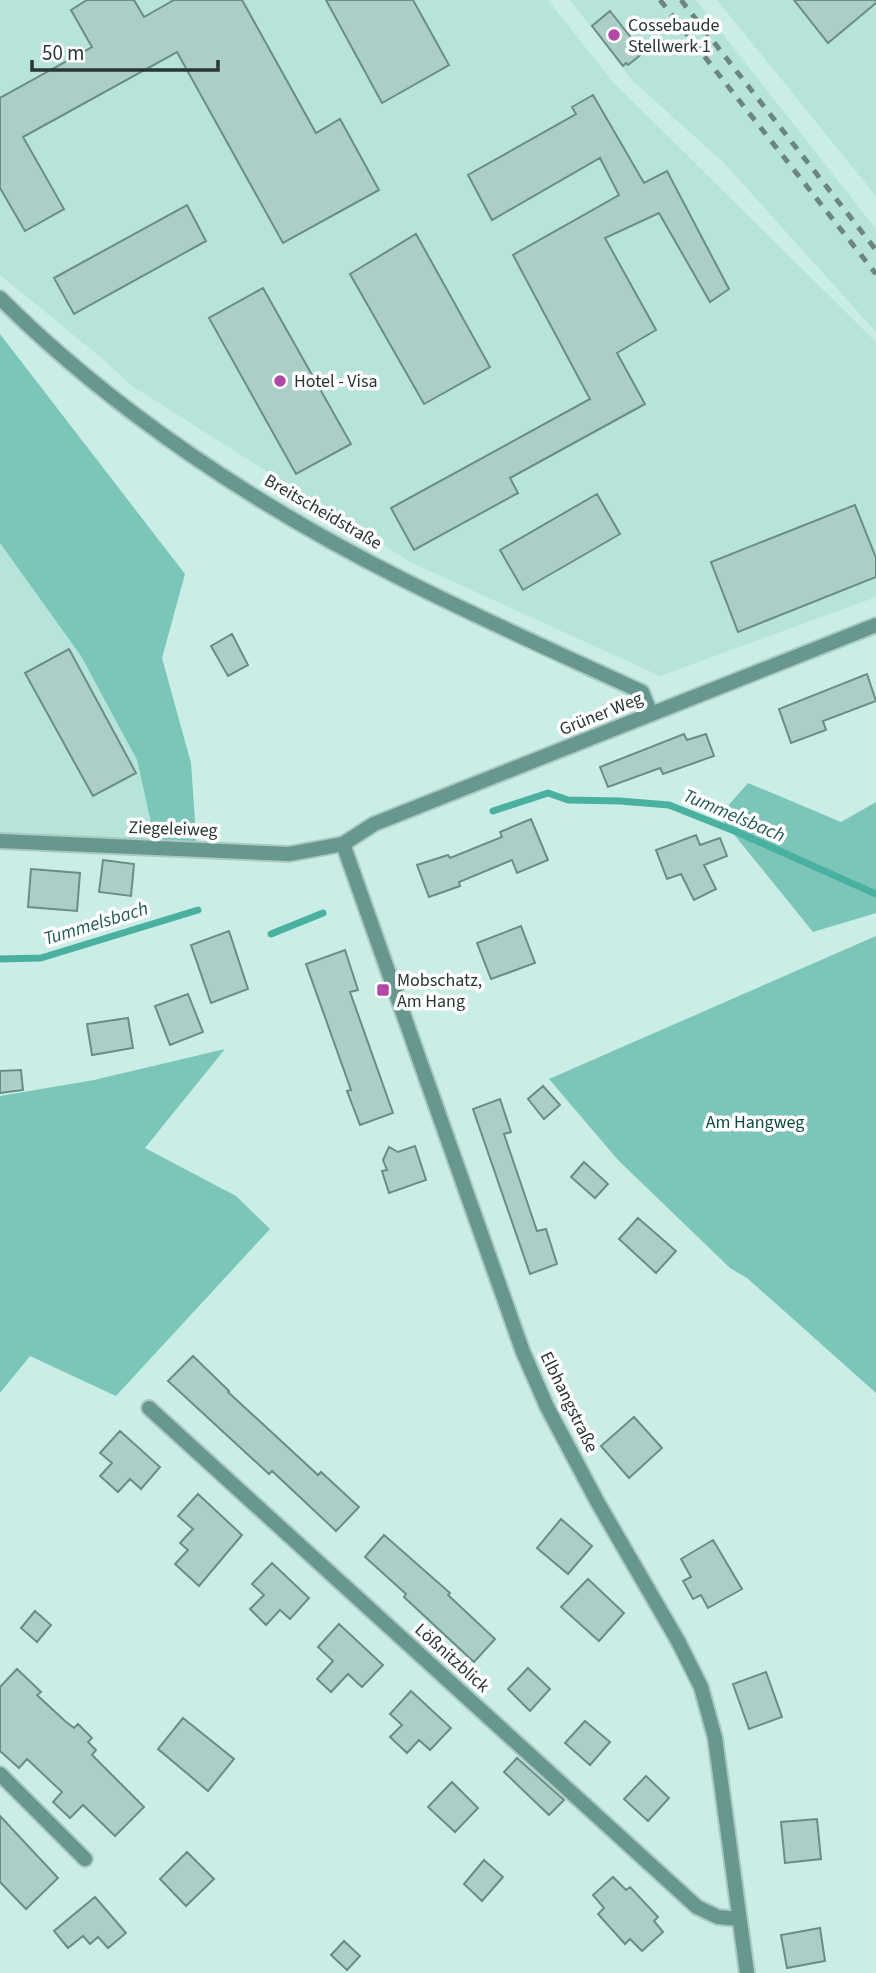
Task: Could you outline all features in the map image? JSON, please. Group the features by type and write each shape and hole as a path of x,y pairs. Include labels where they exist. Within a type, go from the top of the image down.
{"street":[{"name":"Breitscheidstraße","path":"0,298 90,378 130,409 178,445 287,517 402,579 642,692 651,714"},
{"name":"Grüner Weg","path":"343,844 374,824 876,625"},
{"name":"Ziegeleiweg","path":"0,841 289,854 343,844"},
{"name":"Elbhangstraße","path":"343,844 523,1352 547,1407 701,1687 715,1738 747,1973"},
{"name":"Lößnitzblick","path":"149,1408 697,1907 718,1917 739,1920"},
{"path":"0,1774 85,1859"}],"shaded area":[{"path":"0,0 548,0 613,82 876,342 876,597 660,676 410,562 132,386 0,275"},
{"path":"570,0 696,0 876,229 876,332 725,164 632,80"},
{"path":"717,0 876,0 876,196"},
{"path":"0,543 81,656 137,760 150,818 152,848 0,841"}],"green space":[{"path":"0,334 185,574 162,658 191,763 197,850 152,848 150,818 137,760 81,656 0,543"},
{"path":"748,783 841,822 876,802 876,913 813,932 719,816"},
{"name":"Am Hangweg","path":"876,936 876,1393 747,1278 730,1268 618,1160 549,1079"},
{"path":"225,1049 145,1148 236,1196 270,1229 116,1396 30,1356 0,1393 0,1096 94,1080"}],"building":[{"path":"87,0 134,0 144,17 174,0 242,0 316,133 340,119 379,190 283,243 177,52 23,137 64,209 25,231 0,188 0,98 92,47 71,10"},
{"path":"326,0 413,0 449,65 382,103"},
{"path":"794,0 876,0 876,3 828,43"},
{"name":"Cossebaude Stellwerk 1","path":"610,11 643,53 628,65 626,63 623,66 592,26"},
{"path":"593,95 644,183 667,171 729,289 710,302 659,213 605,238 656,330 617,353 645,404 510,478 518,493 414,550 391,508 590,399 513,255 619,195 600,158 492,220 468,175 576,114 572,107"},
{"path":"187,205 206,241 74,314 54,278"},
{"path":"416,234 490,367 424,404 350,274"},
{"name":"Hotel - Visa","path":"263,288 351,444 296,474 209,318"},
{"path":"597,494 620,534 523,590 500,550"},
{"path":"855,505 876,558 876,577 738,632 711,562"},
{"path":"232,634 248,665 228,676 211,646"},
{"path":"69,649 136,773 93,796 25,673"},
{"path":"867,674 876,701 823,721 826,730 791,743 779,709"},
{"path":"684,734 687,740 706,734 714,756 663,774 660,768 608,787 600,767"},
{"path":"531,819 548,860 517,873 512,860 459,882 460,886 429,897 417,865 448,855 450,858 502,837 500,832"},
{"path":"696,835 700,845 720,838 727,856 704,865 716,889 694,900 681,874 667,879 656,850"},
{"path":"103,860 134,864 131,896 99,892"},
{"path":"31,869 80,873 77,911 28,907"},
{"path":"521,926 535,963 491,979 477,943"},
{"path":"229,931 248,989 211,1003 191,945"},
{"path":"345,950 358,990 350,992 393,1113 360,1125 347,1091 351,1090 306,964"},
{"path":"188,994 203,1032 170,1045 155,1006"},
{"path":"128,1018 133,1048 92,1055 87,1024"},
{"path":"21,1070 23,1090 0,1093 0,1071"},
{"path":"543,1086 560,1105 544,1119 528,1099"},
{"path":"500,1099 511,1132 504,1134 537,1231 546,1229 557,1264 530,1274 473,1109"},
{"path":"415,1146 426,1180 389,1193 382,1171 387,1170 383,1160 389,1147 398,1152"},
{"path":"584,1162 608,1184 595,1198 571,1177"},
{"path":"638,1218 676,1251 656,1273 619,1239"},
{"path":"193,1356 318,1475 321,1472 359,1507 336,1531 272,1471 269,1474 168,1381"},
{"path":"634,1417 662,1448 629,1478 601,1446"},
{"path":"120,1431 160,1467 141,1489 130,1479 118,1492 100,1476 112,1463 100,1453"},
{"path":"198,1494 242,1535 199,1586 175,1564 188,1550 180,1543 193,1529 178,1516"},
{"path":"561,1519 592,1546 568,1574 537,1548"},
{"path":"384,1535 450,1593 448,1595 495,1639 474,1662 365,1557"},
{"path":"713,1540 742,1589 708,1608 701,1595 693,1599 683,1581 691,1577 681,1559"},
{"path":"272,1563 309,1598 290,1619 280,1610 266,1625 250,1609 264,1595 252,1584"},
{"path":"588,1579 624,1613 599,1641 561,1607"},
{"path":"35,1611 51,1625 37,1642 21,1628"},
{"path":"339,1624 383,1665 362,1687 348,1674 331,1692 317,1679 333,1661 318,1647"},
{"path":"528,1668 550,1689 530,1711 508,1689"},
{"path":"17,1669 41,1692 37,1695 65,1721 74,1728 78,1724 92,1738 88,1742 96,1750 92,1755 144,1807 115,1836 83,1805 70,1818 53,1802 62,1792 27,1759 19,1768 0,1751 0,1687"},
{"path":"766,1672 782,1717 749,1729 733,1684"},
{"path":"411,1691 451,1728 430,1750 419,1740 407,1753 390,1737 402,1725 390,1714"},
{"path":"183,1718 234,1759 208,1791 158,1749"},
{"path":"585,1721 610,1742 590,1765 565,1743"},
{"path":"517,1758 564,1800 549,1815 504,1772"},
{"path":"646,1776 669,1798 648,1821 624,1799"},
{"path":"452,1782 478,1808 455,1832 428,1807"},
{"path":"0,1816 58,1878 26,1909 0,1882"},
{"path":"817,1819 821,1859 785,1863 781,1822"},
{"path":"187,1852 214,1879 186,1906 160,1879"},
{"path":"484,1860 503,1877 482,1901 464,1884"},
{"path":"613,1877 626,1890 630,1887 658,1917 654,1921 663,1932 642,1951 630,1939 625,1944 598,1914 604,1908 593,1895"},
{"path":"95,1897 126,1933 108,1948 98,1937 90,1944 83,1936 68,1948 54,1931"},
{"path":"820,1928 825,1961 787,1968 781,1935"},
{"path":"344,1941 360,1956 347,1970 331,1955"}],"waterway":[{"name":"Tummelsbach","path":"493,811 548,793 568,800 669,805 876,894"},
{"name":"Tummelsbach","path":"0,959 41,958 198,910"},
{"name":"Tummelsbach","path":"271,934 323,913"}],"railway":[{"path":"660,0 876,274"},
{"path":"681,0 876,250"}],"place":[{"name":"Cossebaude Stellwerk 1","path":"614,35"},
{"name":"Hotel - Visa","path":"280,381"},
{"name":"Mobschatz, Am Hang","path":"383,990"}]}
